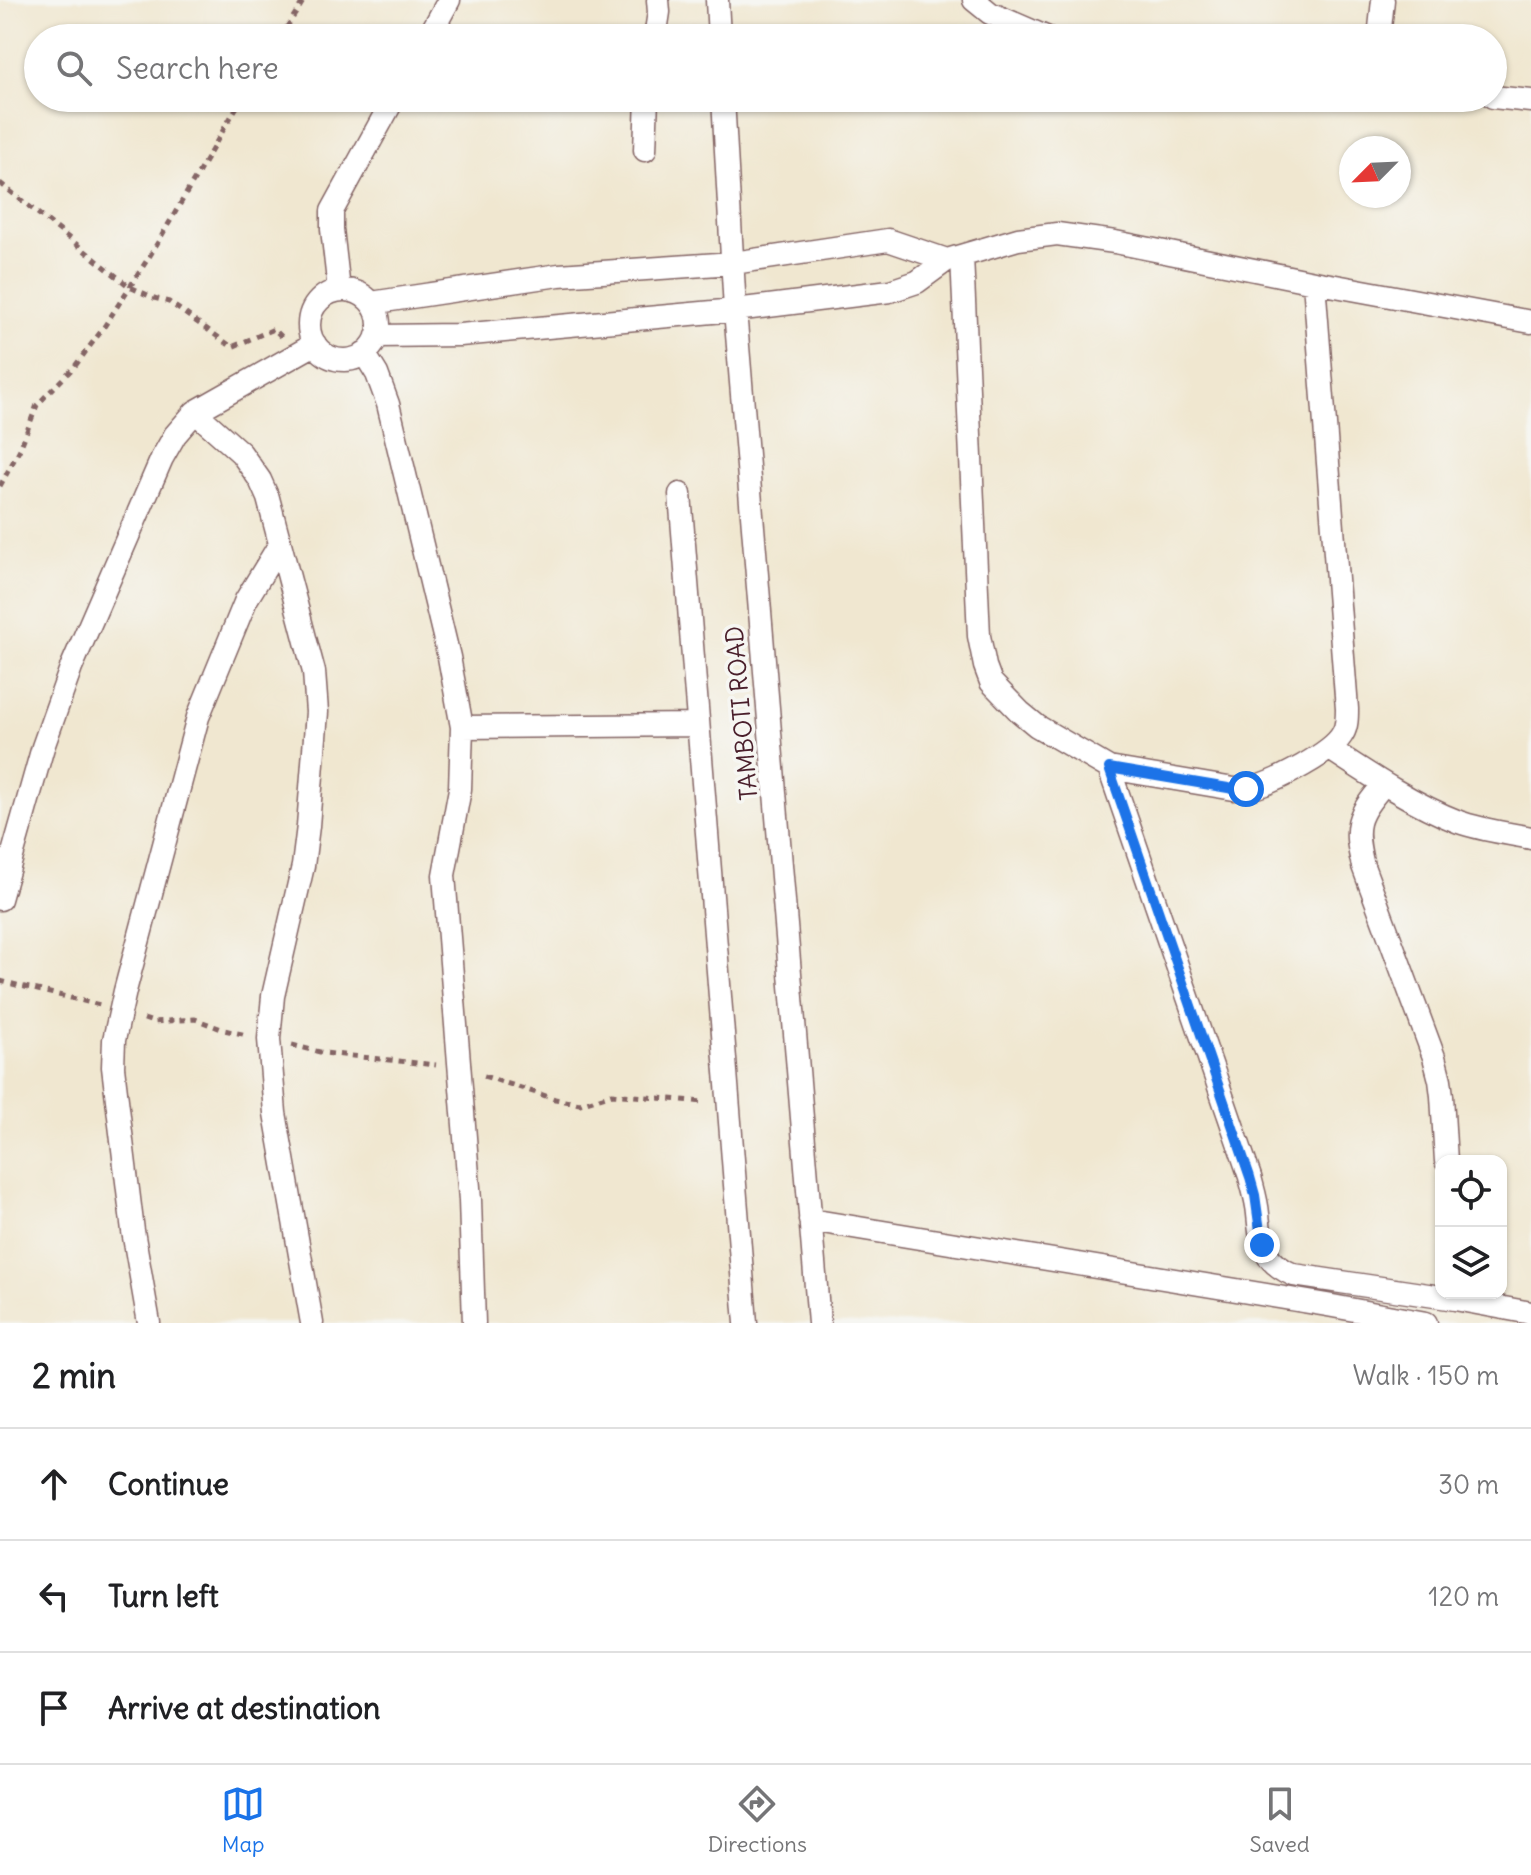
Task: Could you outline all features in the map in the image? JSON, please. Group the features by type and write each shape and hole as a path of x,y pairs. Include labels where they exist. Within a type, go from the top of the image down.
{"street":[{"path":"436,24 449,0"},
{"path":"657,24 658,0"},
{"path":"717,0 718,24"},
{"path":"974,0 990,13 1016,24"},
{"path":"1380,24 1383,0"},
{"path":"1507,98 1531,101"},
{"path":"339,290 332,211 386,112"},
{"path":"645,150 646,112"},
{"name":"TAMBOTI ROAD","path":"724,112 735,310 819,1323"},
{"path":"371,345 735,310 890,291 917,282 954,258 1018,239 1057,234 1115,242 1531,322"},
{"path":"371,303 559,275 733,263 888,240 954,258"},
{"path":"954,258 979,636 991,682 1037,726 1109,768 1234,789 1269,782 1330,749 1346,725 1314,282"},
{"path":"0,899 43,747 71,668 162,458 175,435 195,412 306,349 332,358 354,359 371,345 379,325 371,303 351,290 339,290 318,301 309,323 306,349"},
{"path":"371,345 449,657 462,727 460,789 444,875 470,1200 474,1323"},
{"path":"195,412 250,463 268,498 314,672 317,712 308,826 303,866 273,996 269,1039 275,1113 312,1323"},
{"path":"680,494 746,1323"},
{"path":"149,1323 133,1231 113,1067 114,1040 198,717 246,600 280,544"},
{"path":"462,727 698,725"},
{"path":"1330,749 1437,813 1462,823 1531,838"},
{"path":"1109,768 1250,1177 1262,1245 1267,1256 1281,1270 1294,1275 1435,1293"},
{"path":"1384,784 1366,805 1356,838 1363,866 1434,1057 1440,1080 1446,1155"},
{"path":"810,1220 1426,1323"},
{"path":"1468,1299 1531,1313"}],"path":[{"path":"289,24 304,0"},
{"path":"0,486 20,449 37,405 75,366 102,330 234,112"},
{"path":"0,183 130,287 169,302 232,347 274,329 306,349"},
{"path":"0,981 121,1010 153,1022 195,1019 224,1030 324,1053 458,1068 580,1104 612,1094 728,1104"}],"route":[{"path":"1246,789 1109,768 1250,1177 1262,1245"}]}
